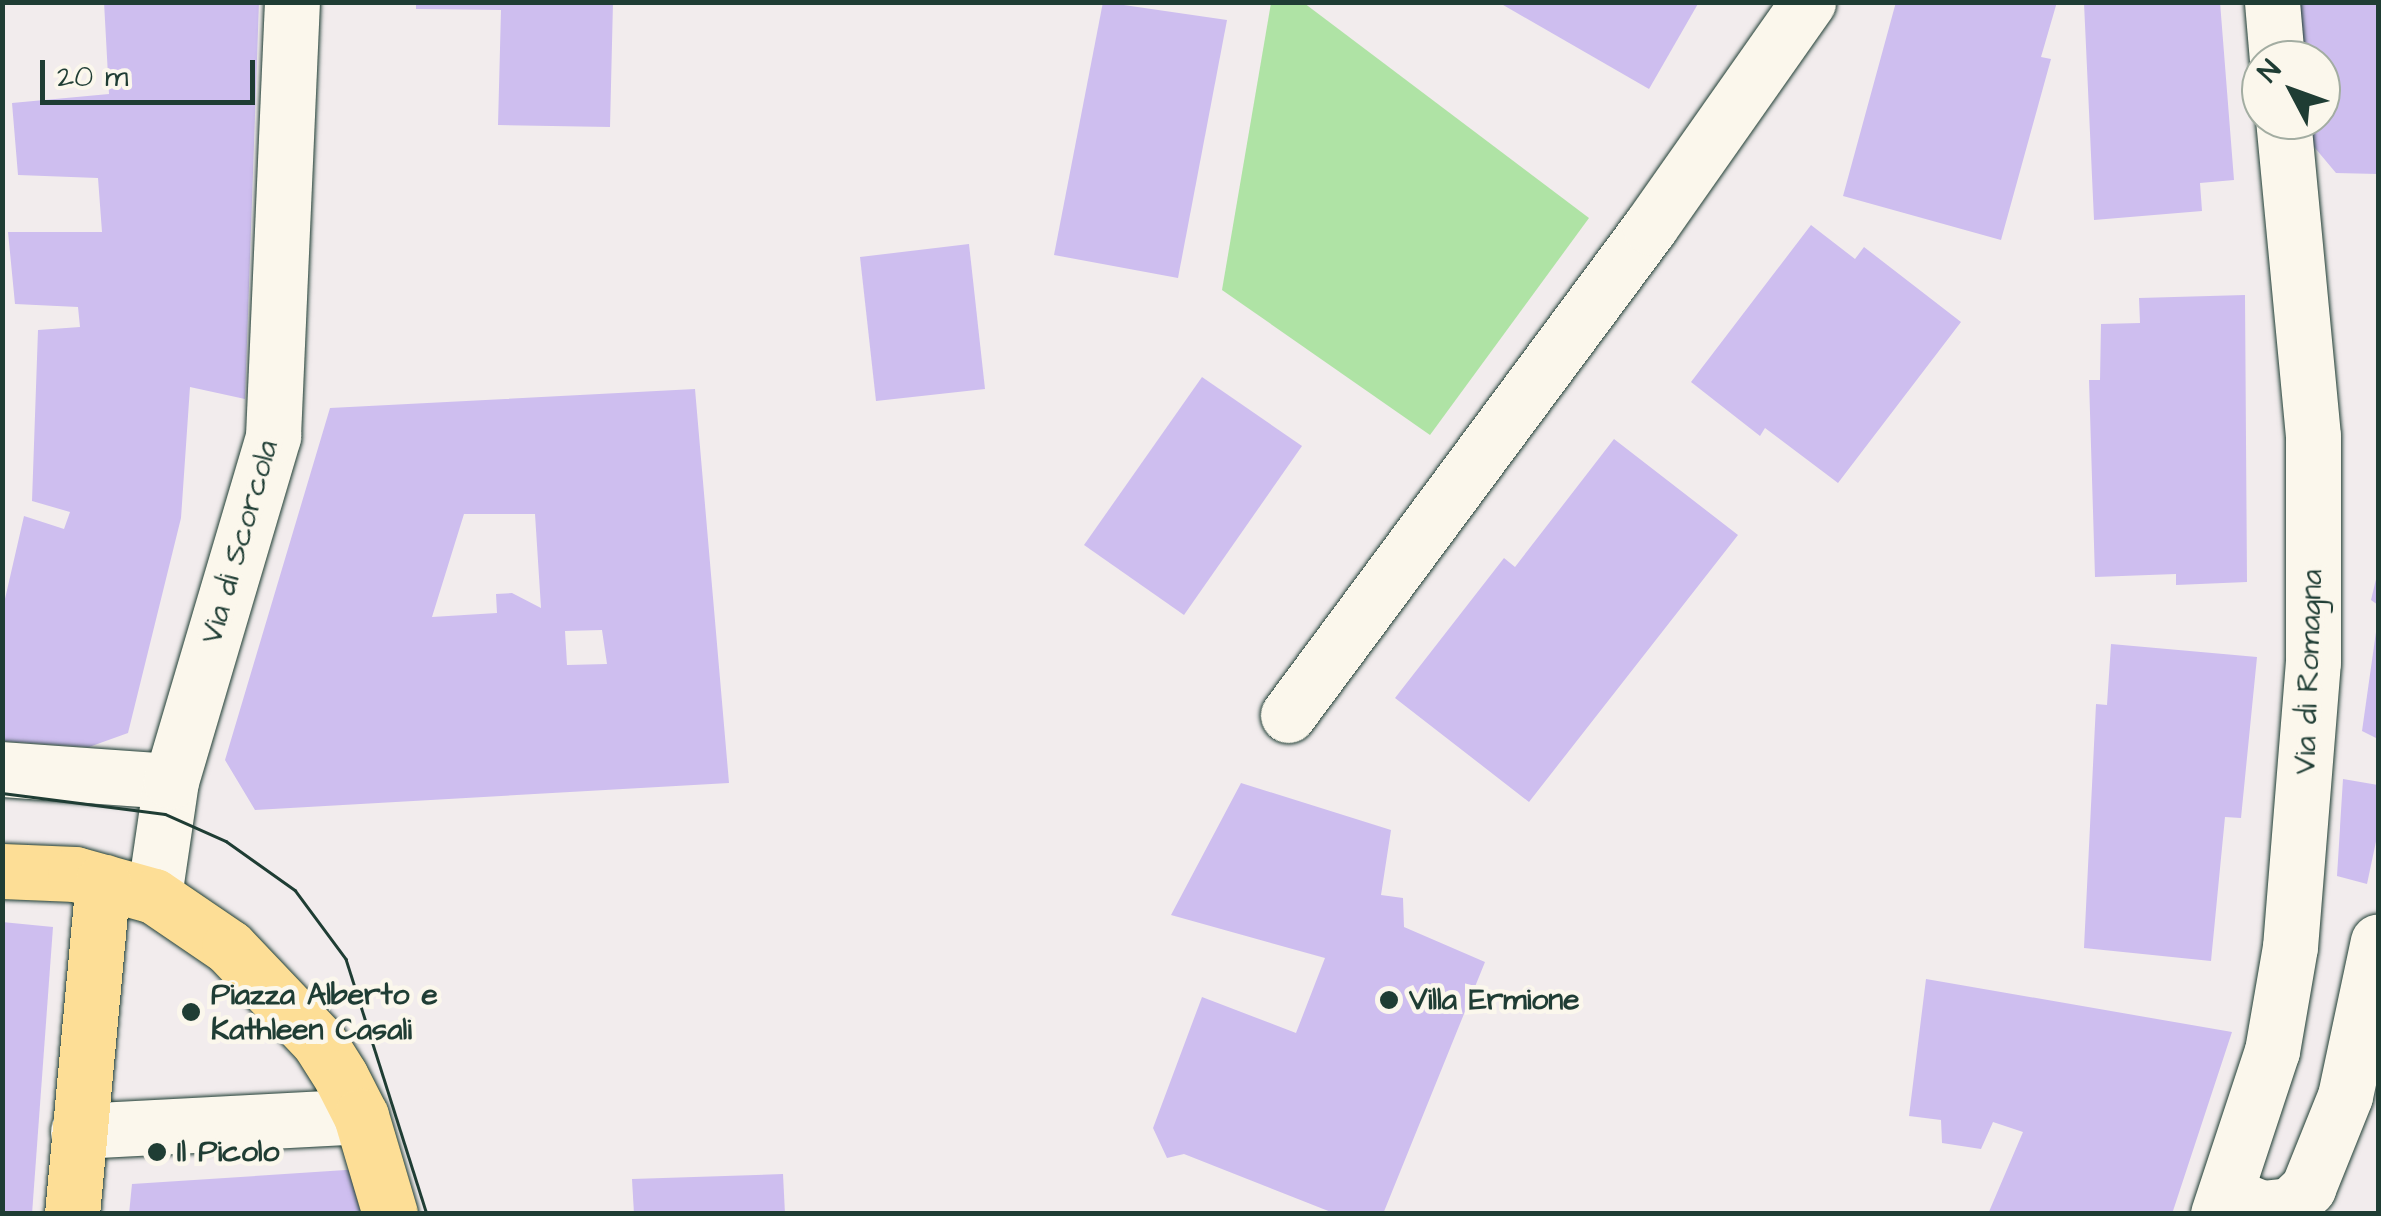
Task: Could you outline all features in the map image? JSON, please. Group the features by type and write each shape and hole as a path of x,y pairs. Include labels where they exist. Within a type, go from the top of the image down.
{"main road":[{"path":"2,870 102,880 154,896 230,946 319,1042 361,1116 390,1214"},
{"path":"72,1214 102,880"}],"street":[{"name":"Via di Scorcola","path":"154,896 170,780 273,436 292,2"},
{"path":"1288,715 1650,227 1808,2"},
{"path":"2272,2 2275,40"},
{"name":"Via di Romagna","path":"2222,1204 2272,1051 2290,947 2313,662 2313,436 2285,140"},
{"path":"2,770 170,780"},
{"path":"2222,1204 2262,1208 2290,1205 2308,1188 2345,1096 2378,942"},
{"path":"78,1131 361,1116"}],"green space":[{"path":"1271,3 1304,3 1589,218 1430,435 1222,290"}],"building":[{"path":"104,2 259,2 245,399 190,387 181,518 128,733 89,747 2,741 2,612 24,516 64,529 70,512 32,501 38,330 80,327 78,307 15,304 8,232 102,232 98,178 18,175 12,103 109,94"},
{"path":"416,2 613,2 610,127 498,125 501,10 416,9"},
{"path":"1103,2 1227,20 1178,278 1054,255"},
{"path":"1498,2 1699,2 1649,89"},
{"path":"1896,2 2057,2 2041,57 2051,59 2001,240 1843,196"},
{"path":"2220,2 2234,180 2200,183 2202,211 2094,220 2084,3"},
{"path":"2294,2 2378,2 2378,174 2336,173 2310,142 2341,140 2341,40 2298,40"},
{"path":"1811,225 1855,259 1864,247 1961,322 1838,483 1765,428 1760,436 1691,382"},
{"path":"969,244 985,389 876,401 860,257"},
{"path":"2245,295 2247,582 2176,585 2176,574 2095,577 2089,380 2100,380 2101,324 2140,323 2139,298"},
{"path":"1202,377 1302,446 1184,615 1084,545"},
{"path":"695,389 729,783 255,810 225,760 330,408","holes":["464,514 535,514 541,608 512,593 496,594 497,613 432,617","602,630 607,664 567,665 565,631"]},
{"path":"1614,439 1738,535 1529,802 1395,698 1504,558 1515,567"},
{"path":"2378,575 2378,605 2371,600"},
{"path":"2378,632 2378,739 2362,731"},
{"path":"2111,644 2257,657 2241,818 2225,817 2211,961 2084,948 2096,704 2107,705"},
{"path":"2343,779 2378,785 2378,832 2367,884 2337,876"},
{"name":"Villa Ermione","path":"1241,783 1391,830 1381,895 1403,898 1404,927 1485,962 1383,1214 1336,1214 1184,1154 1167,1158 1153,1128 1202,997 1296,1033 1325,958 1171,915"},
{"path":"2,922 53,927 32,1214 2,1214"},
{"path":"1926,979 2232,1032 2172,1214 1988,1214 2023,1132 1993,1122 1981,1149 1942,1143 1941,1120 1909,1116"},
{"path":"361,1169 372,1214 129,1214 132,1184"},
{"path":"783,1174 785,1214 634,1214 632,1179"}],"tram line":[{"path":"2,793 165,814 226,841 295,890 346,959 427,1214"}],"place":[{"name":"Villa Ermione","path":"1389,1000"},
{"name":"Piazza Alberto e Kathleen Casali","path":"191,1012"},
{"name":"Il Picolo","path":"157,1152"}]}
